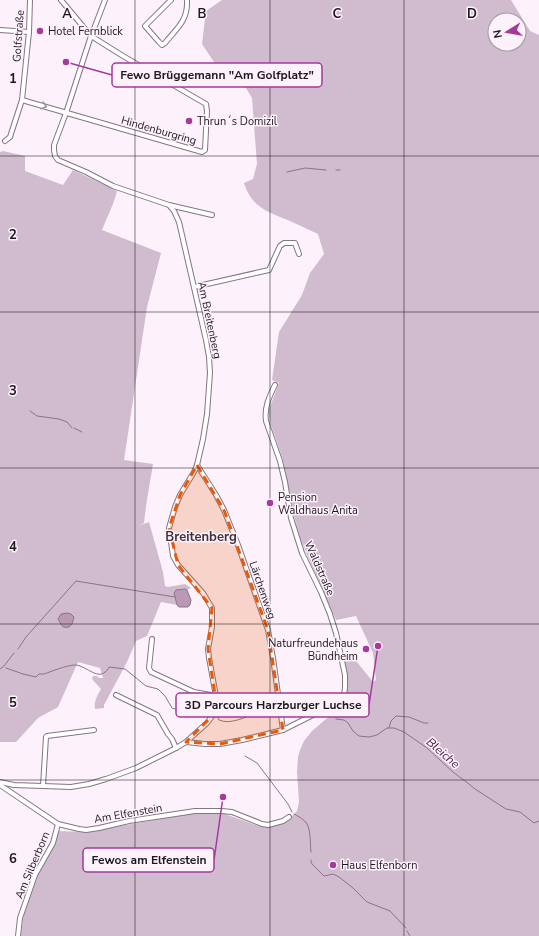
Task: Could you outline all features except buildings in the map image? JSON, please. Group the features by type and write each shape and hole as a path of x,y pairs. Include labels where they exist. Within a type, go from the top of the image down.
{"street":[{"name":"Golfstraße","path":"5,141 10,137 22,100 29,32 30,0"},
{"path":"61,0 91,36"},
{"path":"105,0 91,36 54,145 55,156 58,160 113,186 169,205 212,215"},
{"path":"171,0 145,26 162,45 182,24 187,13 187,0"},
{"path":"0,30 29,32"},
{"name":"Hindenburgring","path":"66,113 202,152 205,150 206,104 91,36"},
{"path":"22,100 66,113"},
{"name":"Am Breitenberg","path":"0,784 71,787 89,784 136,768 186,742 207,723 216,708 216,696 208,649 212,627 212,608 203,593 178,565 173,556 169,528 172,515 178,501 198,465 207,414 210,372 206,340 179,222 174,211 169,205"},
{"path":"194,287 269,270 280,246 284,243 295,243 299,254"},
{"name":"Waldstraße","path":"275,385 266,409 266,421 280,461 291,518 302,553 330,614 336,633 345,675 344,694 334,710 325,709 283,730"},
{"name":"Lärchenweg","path":"198,465 224,510 268,630 283,730"},
{"path":"152,639 149,668 151,672 194,692 216,696"},
{"path":"116,695 157,715 176,748"},
{"path":"43,786 46,737 94,730"},
{"path":"186,742 220,744 283,730"},
{"name":"Am Elfenstein","path":"0,784 58,824 86,830 129,821 210,810 232,812 268,825 283,821 289,817"},
{"name":"Am Silberborn","path":"18,936 20,918 35,875 52,843 58,824"}],"highlighted area":[{"path":"197,465 224,510 268,630 283,730 220,744 186,742 213,715 216,701 208,649 212,608 178,565 169,528 180,495"}],"shaded area":[{"path":"222,0 511,0 518,12 487,12 487,52 527,52 527,26 530,31 539,35 539,936 21,936 24,912 36,878 54,844 58,831 86,832 195,813 222,813 262,827 283,823 297,811 299,802 297,772 298,757 304,741 312,731 340,707 343,702 347,684 344,660 353,657 373,682 376,680 373,653 356,616 336,620 308,557 300,537 293,512 283,460 268,412 279,383 272,380 279,332 302,295 310,273 324,254 318,234 268,212 256,204 251,198 244,183 253,179 257,164 252,98 241,80 220,71 202,44 206,11"},
{"path":"3,151 25,156 25,171 63,185 73,170 117,191 102,230 161,253 147,307 124,460 153,464 144,523 138,526 149,522 163,572 165,586 168,587 185,584 191,588 187,590 177,590 174,592 177,605 161,602 147,636 136,641 127,662 104,705 104,708 95,709 95,701 101,689 92,679 93,676 103,678 100,668 78,662 58,707 38,718 16,742 0,742 0,152"},
{"path":"176,590 187,590 191,600 190,605 188,607 179,607 177,605 174,593"},
{"path":"67,613 74,617 72,624 69,627 65,627 62,626 58,619 61,614"}],"waterway":[{"path":"287,172 305,168 326,170"},
{"path":"30,411 37,416 59,419 67,422 72,428"},
{"path":"74,428 82,432"},
{"path":"18,649 26,637 76,581 175,597"},
{"path":"0,669 14,653"},
{"name":"Bleiche","path":"6,668 36,677 39,674 44,674 62,667 74,665 78,665 98,674 106,672 109,667 125,669 146,686 158,689 165,696 172,708 189,710 201,702 204,702 209,708"},
{"name":"Bleiche","path":"285,714 291,712 299,715 308,715"},
{"name":"Bleiche","path":"217,716 219,720 228,722 255,714 278,714"},
{"path":"389,728 391,721 396,716 409,717 424,723 428,723"},
{"name":"Bleiche","path":"336,719 344,720 359,736 369,737 377,735 387,728 394,728 404,732 427,748 453,772 475,789 506,809 520,812 534,823 539,821"},
{"path":"245,756 257,763 288,804 292,812"},
{"path":"294,814 303,819 307,824 310,834 311,852"},
{"path":"311,860 312,864 324,876 333,874 339,877 367,902 390,911 406,928"},
{"path":"407,931 410,936"}],"place":[{"name":"Hotel Fernblick","path":"40,31"},
{"name":"Fewo Brüggemann \"Am Golfplatz\"","path":"66,62"},
{"name":"Thrun´s Domizil","path":"189,121"},
{"name":"Pension Waldhaus Anita","path":"270,503"},
{"name":"3D Parcours Harzburger Luchse","path":"378,646"},
{"name":"Naturfreundehaus Bündheim","path":"366,649"},
{"name":"Fewos am Elfenstein","path":"223,797"},
{"name":"Haus Elfenborn","path":"333,865"}],"district":[{"name":"Breitenberg","path":"201,536"}]}
